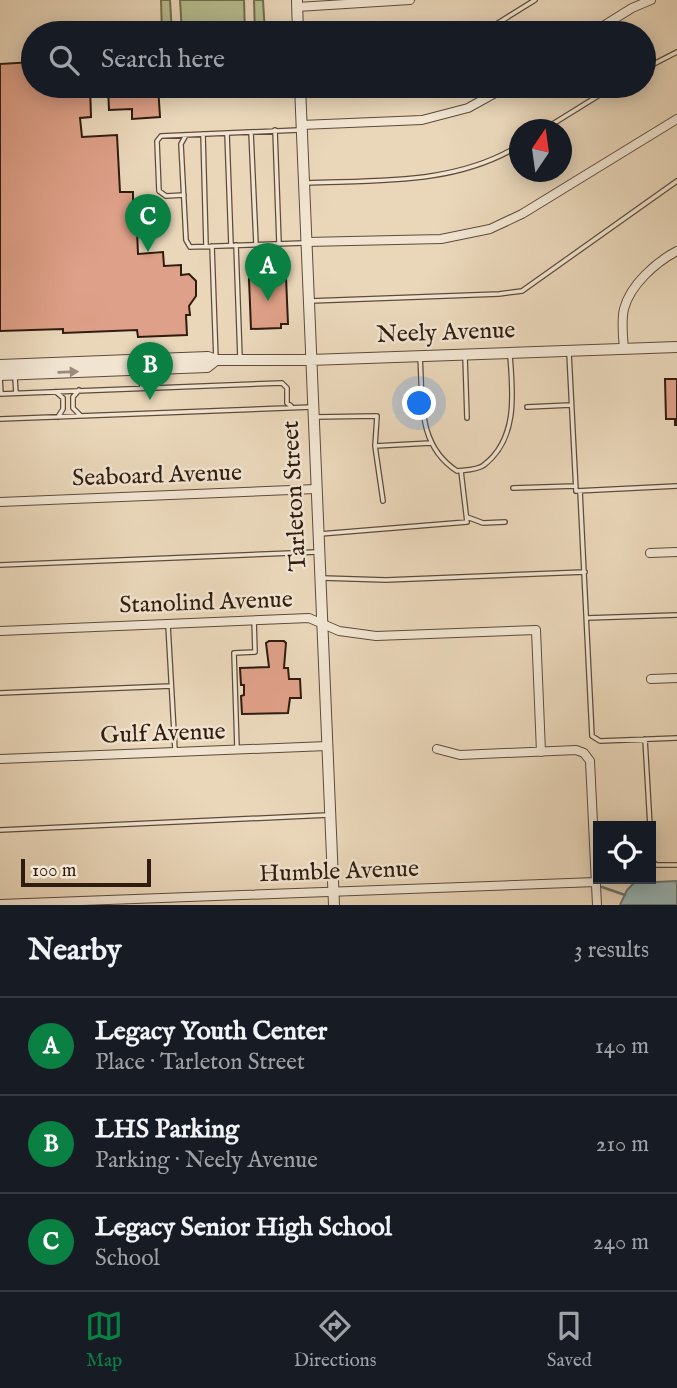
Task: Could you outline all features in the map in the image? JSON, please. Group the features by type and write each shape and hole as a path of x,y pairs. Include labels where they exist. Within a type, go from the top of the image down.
{"street":[{"path":"298,21 297,3 410,0"},
{"path":"611,21 652,0"},
{"name":"Tarleton Street","path":"300,98 334,905"},
{"path":"301,127 422,120 468,108 486,98"},
{"path":"306,242 440,239 490,229 522,214 677,119"},
{"path":"624,349 622,319 634,288 649,272 677,251"},
{"name":"Neely Avenue","path":"0,365 208,357 216,360 310,360 677,346"},
{"name":"Neely Avenue","path":"0,375 207,367 216,360"},
{"name":"Seaboard Avenue","path":"0,502 316,489"},
{"path":"650,554 677,552"},
{"name":"Stanolind Avenue","path":"0,631 309,618 340,631 376,636 536,630 541,752"},
{"path":"650,679 677,678"},
{"name":"Gulf Avenue","path":"0,760 327,746"},
{"path":"437,748 460,755 576,750 584,753 590,761 593,822"},
{"name":"Humble Avenue","path":"0,904 593,882"},
{"path":"596,884 597,905"}],"lane":[{"path":"501,21 535,0"},
{"path":"656,63 677,52"},
{"path":"561,119 595,98"},
{"path":"184,195 166,195 159,191 157,141 161,136 301,127"},
{"path":"275,130 279,243"},
{"path":"251,132 256,244"},
{"path":"227,133 240,360"},
{"path":"203,134 216,360"},
{"path":"186,135 181,144 186,240 190,247 306,242"},
{"path":"304,183 428,177 492,161 509,151"},
{"path":"308,301 522,291 677,181"},
{"path":"569,351 576,491 677,486"},
{"path":"420,355 425,427 442,461 461,471 483,466 504,441 512,415 510,352"},
{"path":"465,354 467,418"},
{"path":"155,369 155,387"},
{"path":"141,370 142,388"},
{"path":"15,374 16,393"},
{"path":"0,375 1,394 282,383 287,388 288,403 293,407"},
{"path":"79,390 73,397 73,408 80,416"},
{"path":"56,391 63,398 63,409 58,417"},
{"path":"527,407 571,405"},
{"path":"0,419 293,407 312,412 377,416 375,446 383,501"},
{"path":"375,446 431,443"},
{"path":"318,534 467,523 461,471"},
{"path":"513,488 575,486"},
{"path":"580,491 592,736 600,741 677,738"},
{"path":"467,517 483,523 505,522"},
{"path":"0,565 319,552"},
{"path":"320,578 386,580 585,572"},
{"path":"587,618 677,615"},
{"path":"237,750 234,653 255,652 254,620"},
{"path":"168,624 175,752"},
{"path":"0,693 171,685"},
{"path":"645,739 650,821"},
{"path":"0,830 330,815"},
{"path":"656,865 677,865"}],"green space":[{"path":"161,0 170,0 171,21 162,21"},
{"path":"180,0 244,0 245,21 181,21"},
{"path":"254,0 263,0 264,21 255,21"}],"water":[{"path":"677,881 677,905 620,905 633,884"}],"building":[{"path":"21,63 21,98 90,98 91,117 80,118 82,137 117,135 120,192 133,192 133,201 160,200 162,227 137,229 138,254 163,252 164,266 181,265 181,275 189,274 196,281 196,296 189,306 190,315 186,315 187,335 138,337 137,330 63,333 63,329 0,331 0,64"},
{"path":"108,98 159,98 160,117 132,119 132,109 109,110"},
{"path":"279,260 279,270 254,271 253,261"},
{"path":"286,277 288,324 281,324 281,328 251,329 249,279"},
{"path":"665,379 677,379 677,425 675,419 666,419"},
{"path":"266,643 286,643 284,668 288,668 289,679 300,679 301,698 290,698 288,713 242,714 241,696 244,695 244,685 241,685 240,668 269,667"}],"waterway":[{"path":"602,887 625,895"}],"place":[{"name":"Legacy Senior High School","path":"148,252"},
{"name":"Legacy Youth Center","path":"268,301"},
{"name":"LHS Parking","path":"150,400"}]}
